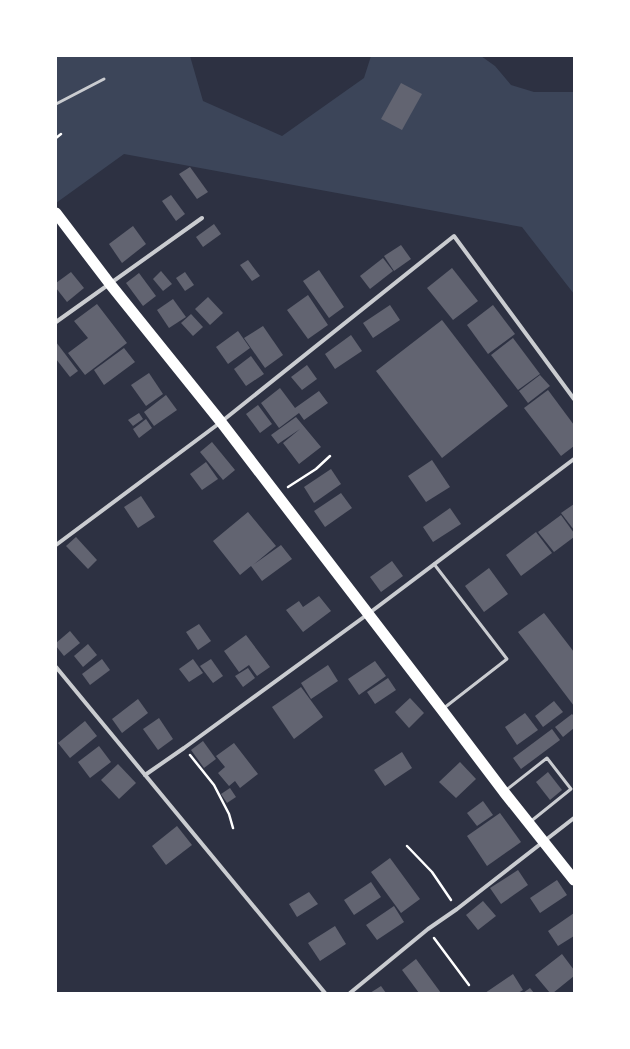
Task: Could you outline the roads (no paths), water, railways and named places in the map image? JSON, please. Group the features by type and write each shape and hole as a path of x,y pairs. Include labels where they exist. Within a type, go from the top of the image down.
{"highway":[{"path":"56,213 110,284 221,422 528,824 574,880"}],"street":[{"path":"56,322 202,218"},
{"path":"56,546 221,422 454,236 574,399"},
{"path":"145,776 368,614 574,459"},
{"path":"56,667 325,993"},
{"path":"350,993 428,929 457,909 574,818"}],"lane":[{"path":"56,104 104,79"},
{"path":"434,564 508,660 442,710"},
{"path":"504,792 547,758 571,790 528,824"}]}
